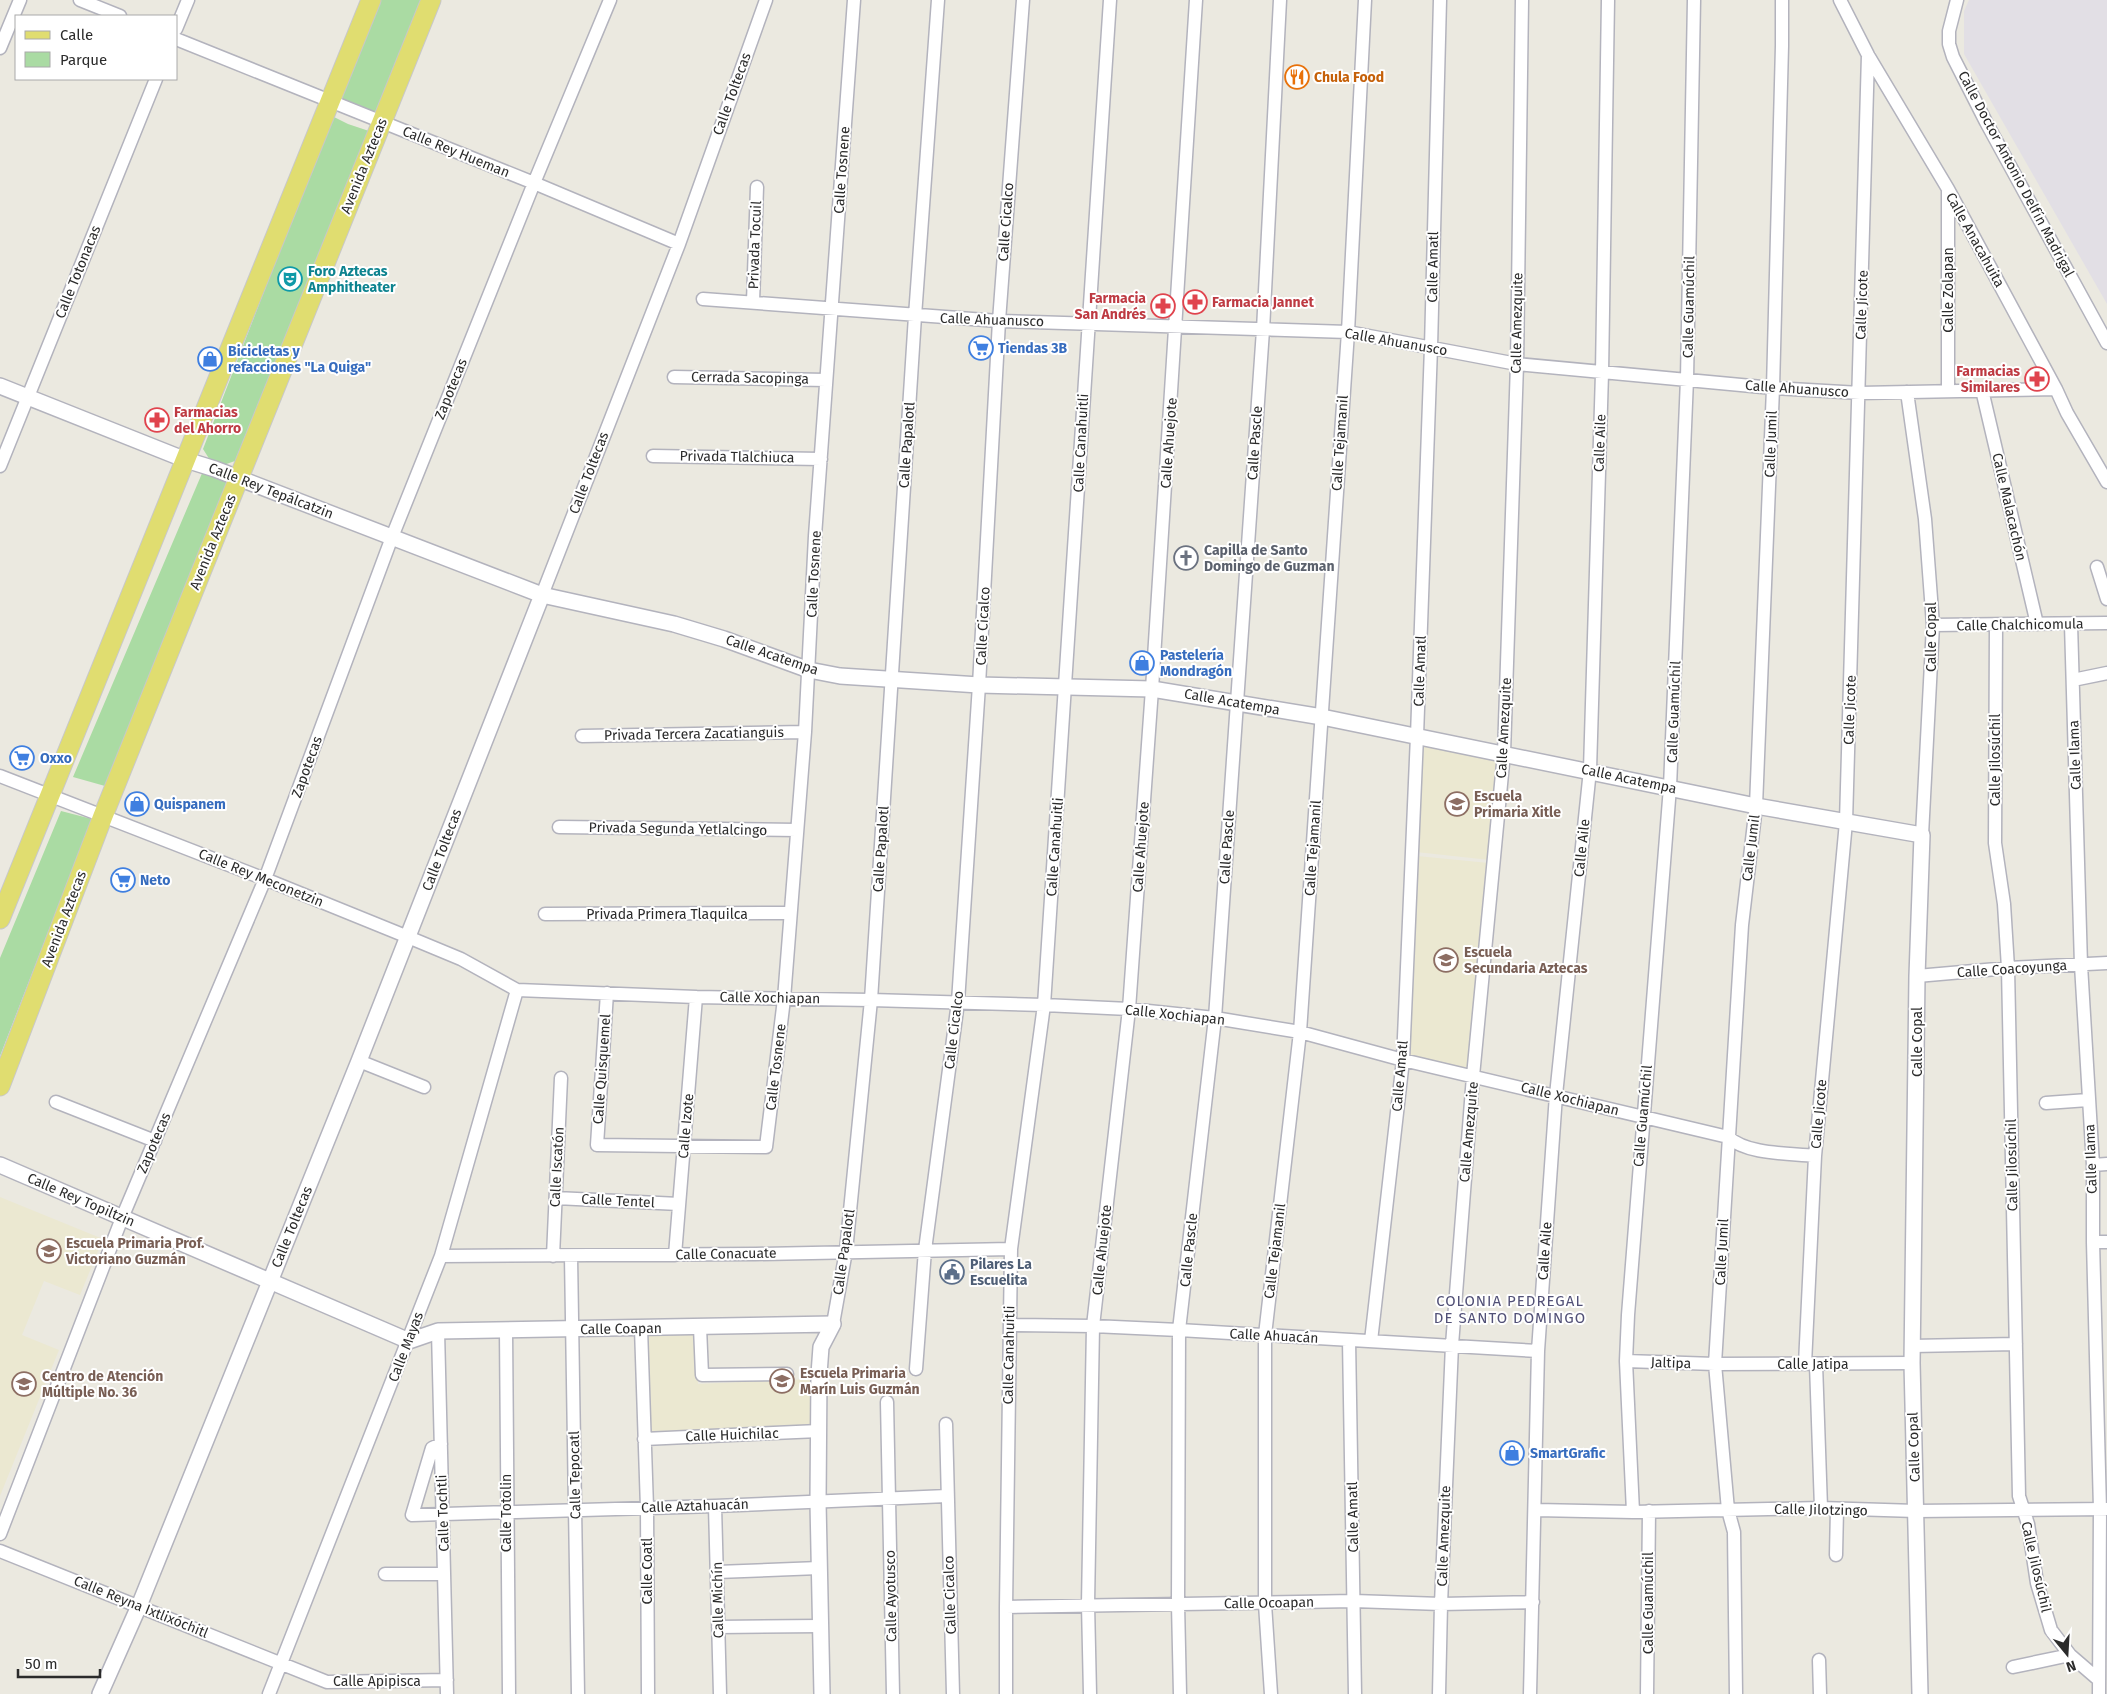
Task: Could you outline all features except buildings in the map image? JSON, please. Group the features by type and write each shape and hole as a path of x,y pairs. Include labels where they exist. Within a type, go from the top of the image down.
{"main road":[{"path":"0,919 370,0"},
{"name":"Avenida Aztecas","path":"0,1086 103,816 431,0"}],"street":[{"path":"0,48 20,0"},
{"path":"80,0 118,15"},
{"path":"178,24 188,0"},
{"name":"Zapotecas","path":"0,1534 122,1218 265,879 392,537 534,183 610,0"},
{"name":"Calle Toltecas","path":"100,1694 139,1606 359,1062 679,244 766,0"},
{"name":"Calle Tosnene","path":"684,1147 766,1146 784,999 805,732 826,380 833,308 854,0"},
{"name":"Calle Papalotl","path":"822,1694 818,1502 821,1347 834,1324 846,1251 871,1000 915,316 938,0"},
{"name":"Calle Cicalco","path":"916,1370 925,1250 958,1002 979,685 999,321 1023,0"},
{"name":"Calle Canahuitli","path":"1006,1694 1011,1249 1044,1005 1110,0"},
{"name":"Calle Ahuejote","path":"1090,1694 1088,1604 1093,1326 1129,1009 1176,328 1196,0"},
{"name":"Calle Pascle","path":"1180,1694 1178,1604 1180,1330 1215,1018 1262,330 1280,0"},
{"name":"Calle Tejamanil","path":"1271,1694 1265,1604 1265,1336 1300,1032 1348,332 1365,0"},
{"name":"Calle Amatl","path":"1371,1341 1403,1060 1418,736 1440,0"},
{"name":"Calle Amezquite","path":"1439,1694 1452,1345 1473,1076 1504,753 1517,364 1522,0"},
{"name":"Calle Aile","path":"1530,1694 1536,1510 1538,1351 1556,1096 1590,770 1602,373 1608,0"},
{"name":"Calle Guamúchil","path":"1633,1512 1626,1361 1643,1117 1670,787 1688,379 1694,0"},
{"name":"Calle Jumil","path":"1736,1694 1734,1532 1728,1510 1715,1364 1742,925 1756,806 1773,388 1782,0"},
{"name":"Calle Anacahuita","path":"1840,0 1868,55 1948,189 2056,388 2067,413 2107,482"},
{"name":"Calle Doctor Antonio Delfín Madrigal","path":"1956,0 1949,31 1953,57 1986,122 2107,343"},
{"name":"Calle Rey Hueman","path":"178,40 534,183 679,244"},
{"name":"Calle Jicote","path":"1821,1508 1810,1364 1815,1156 1846,822 1860,394 1868,55"},
{"name":"Calle Totonacas","path":"0,466 156,80"},
{"name":"Privada Tocuil","path":"752,302 758,188"},
{"name":"Calle Zolapan","path":"1948,189 1948,391"},
{"name":"Calle Ahuanusco","path":"703,299 999,321 1348,332 1517,364 1773,388 1860,394 2056,388"},
{"name":"Cerrada Sacopinga","path":"674,377 826,380"},
{"name":"Calle Rey Tepálcatzin","path":"0,386 186,460 239,478 542,595"},
{"name":"Calle Malacachón","path":"1982,390 2036,624"},
{"name":"Calle Copal","path":"1907,392 1925,519 1933,626 1917,976 1912,1346 1920,1694"},
{"name":"Privada Tlalchiuca","path":"653,456 821,459"},
{"path":"2097,567 2107,599"},
{"name":"Calle Acatempa","path":"542,595 674,624 724,639 809,670 840,676 979,685 1152,688 1322,717 1590,770 1756,806 1922,835"},
{"name":"Calle Chalchicomula","path":"1933,626 2107,623"},
{"name":"Calle Ilama","path":"2071,624 2081,965 2093,1165 2093,1242 2104,1509 2104,1589 2099,1680 2100,1694"},
{"name":"Calle Jilosúchil","path":"1996,626 1995,843 2004,904 2008,968 2019,1496 2028,1524 2037,1582 2051,1630 2070,1655 2099,1680"},
{"path":"2073,680 2107,673"},
{"name":"Privada Tercera Zacatianguis","path":"582,736 805,732"},
{"name":"Calle Rey Meconetzin","path":"0,776 408,937 461,960 517,990"},
{"name":"Privada Segunda Yetlalcingo","path":"560,827 797,830"},
{"name":"Privada Primera Tlaquilca","path":"545,914 790,913"},
{"name":"Calle Coacoyunga","path":"1917,976 2008,968 2107,963"},
{"name":"Calle Xochiapan","path":"517,990 696,997 1044,1005 1129,1009 1215,1018 1300,1032 1403,1060 1728,1137 1747,1149 1815,1156"},
{"name":"Calle Mayas","path":"269,1694 441,1256 517,990"},
{"name":"Calle Quisquemel","path":"606,993 597,1146 684,1147"},
{"name":"Calle Izote","path":"675,1255 696,997"},
{"path":"359,1062 424,1086"},
{"name":"Calle Iscatón","path":"553,1256 561,1078"},
{"path":"2046,1103 2088,1100"},
{"path":"56,1102 155,1141"},
{"path":"2093,1165 2107,1164"},
{"name":"Calle Rey Topiltzin","path":"0,1165 409,1341"},
{"name":"Calle Tentel","path":"556,1198 680,1204"},
{"path":"2093,1242 2107,1242"},
{"name":"Calle Conacuate","path":"441,1256 675,1255 1011,1249"},
{"name":"Calle Tepocatl","path":"571,1256 578,1694"},
{"name":"Calle Coapan","path":"409,1341 438,1331 834,1324"},
{"name":"Calle Ahuacán","path":"1010,1325 1180,1330 1538,1351"},
{"path":"700,1327 702,1375 786,1374"},
{"name":"Calle Coatl","path":"641,1328 647,1508 648,1694"},
{"name":"Calle Tochtli","path":"438,1331 447,1694"},
{"name":"Calle Totolin","path":"506,1331 508,1694"},
{"name":"Calle Amatl","path":"1349,1340 1354,1694"},
{"path":"1912,1346 2016,1344"},
{"name":"Jaltipa","path":"1626,1361 1715,1364"},
{"name":"Calle Jatipa","path":"1715,1364 1912,1363"},
{"name":"Calle Ayotusco","path":"887,1402 893,1694"},
{"name":"Calle Cicalco","path":"946,1424 953,1694"},
{"name":"Calle Huichilac","path":"644,1439 819,1431"},
{"name":"Calle Aztahuacán","path":"441,1444 432,1448 412,1515 716,1506 948,1496"},
{"name":"Calle Michín","path":"716,1506 720,1694"},
{"name":"Calle Jilotzingo","path":"1536,1510 1633,1512 1821,1508 1916,1512 2104,1509"},
{"path":"1836,1555 1837,1509"},
{"name":"Calle Guamúchil","path":"1647,1694 1648,1511"},
{"name":"Calle Reyna Ixtlixóchitl","path":"0,1551 281,1664"},
{"path":"717,1572 819,1568"},
{"path":"385,1574 444,1574"},
{"name":"Calle Ocoapan","path":"1006,1607 1088,1604 1265,1604 1354,1601 1441,1604 1533,1602"},
{"path":"718,1627 820,1626"},
{"path":"2013,1667 2070,1655"},
{"path":"1819,1660 1820,1694"},
{"name":"Calle Apipisca","path":"281,1664 327,1682 447,1680"}],"shaded area":[{"path":"1969,0 2107,0 2107,304 1964,54 1964,11"},
{"name":"Escuela Primaria Xitle","path":"1423,743 1499,756 1490,860 1416,852"},
{"name":"Escuela Secundaria Aztecas","path":"1417,856 1489,863 1469,1070 1407,1057"},
{"path":"0,1197 103,1239 80,1295 44,1281 22,1335 59,1350 0,1496"},
{"name":"Escuela Primaria Marín Luis Guzmán","path":"696,1332 698,1384 810,1379 812,1427 649,1433 646,1333"}],"green space":[{"path":"379,0 422,0 376,114 337,97"},
{"path":"332,116 369,131 235,461 215,468 203,449"},
{"path":"203,471 230,476 105,786 73,777"},
{"path":"61,811 92,819 0,1056 0,958"}],"place":[{"name":"Chula Food","path":"1297,77"},
{"name":"Foro Aztecas Amphitheater","path":"290,279"},
{"name":"Farmacia Jannet","path":"1195,302"},
{"name":"Farmacia San Andrés","path":"1163,306"},
{"name":"Tiendas 3B","path":"981,348"},
{"name":"Bicicletas y refacciones \"La Quiga\"","path":"210,359"},
{"name":"Farmacias Similares","path":"2037,379"},
{"name":"Farmacias del Ahorro","path":"157,420"},
{"name":"Capilla de Santo Domingo de Guzman","path":"1186,558"},
{"name":"Pastelería Mondragón","path":"1142,663"},
{"name":"Oxxo","path":"22,758"},
{"name":"Quispanem","path":"137,804"},
{"name":"Escuela Primaria Xitle","path":"1457,804"},
{"name":"Neto","path":"123,880"},
{"name":"Escuela Secundaria Aztecas","path":"1446,960"},
{"name":"Escuela Primaria Prof. Victoriano Guzmán","path":"49,1251"},
{"name":"Pilares La Escuelita","path":"952,1272"},
{"name":"Escuela Primaria Marín Luis Guzmán","path":"782,1381"},
{"name":"Centro de Atención Múltiple No. 36","path":"24,1384"},
{"name":"SmartGrafic","path":"1512,1453"}],"district":[{"name":"COLONIA PEDREGAL DE SANTO DOMINGO","path":"1510,1310"}]}
